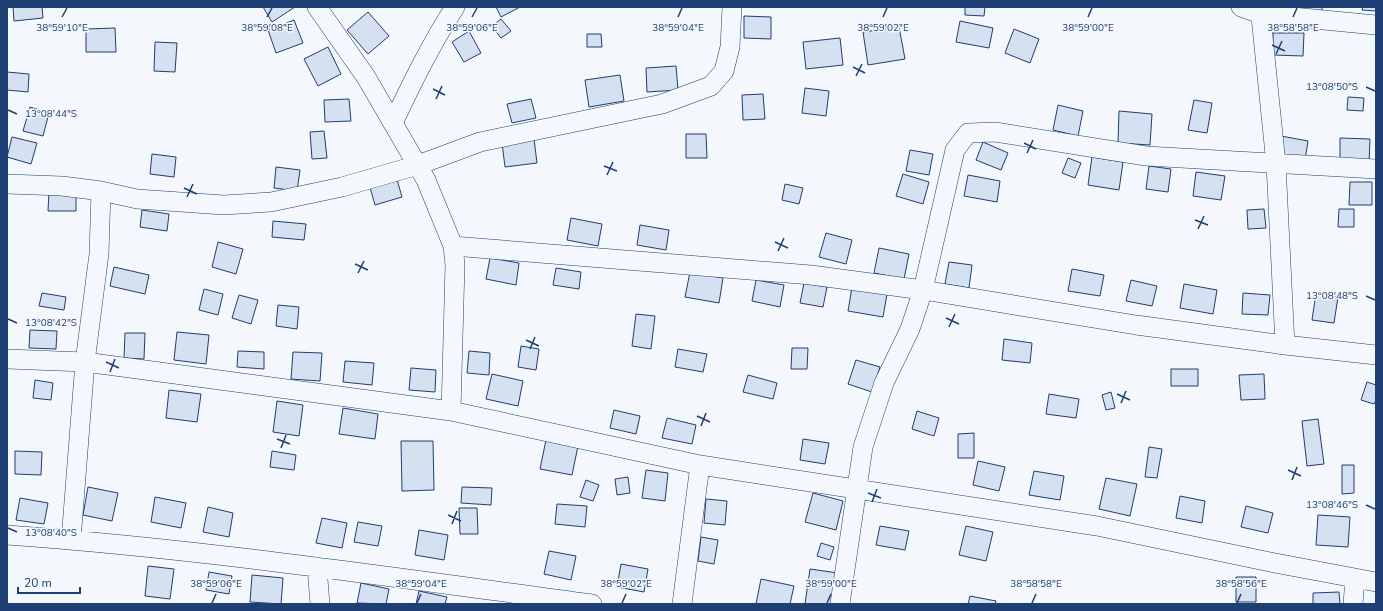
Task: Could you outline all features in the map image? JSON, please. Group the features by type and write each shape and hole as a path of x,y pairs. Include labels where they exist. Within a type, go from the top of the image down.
{"street":[{"path":"317,7 366,77 418,164 453,246 455,265 452,411"},
{"path":"393,123 419,69 455,7"},
{"path":"7,184 62,186 101,191 137,199 216,205 271,202 342,186 418,164 480,142 662,104 711,86 724,70 730,47 732,7"},
{"path":"1241,7 1376,25"},
{"path":"1261,10 1276,164 1285,345"},
{"path":"840,604 856,490 866,440 884,383 910,330 923,290 955,150 968,133 995,132 1146,156 1376,169"},
{"path":"71,540 85,362 98,254 101,191"},
{"path":"453,246 811,275 923,290 1136,325 1285,345 1376,355"},
{"path":"7,359 85,362 452,411 700,465 1097,526 1270,562 1376,582"},
{"path":"682,604 700,465"},
{"path":"7,535 71,540 317,567 592,604"},
{"path":"317,567 320,604"},
{"path":"1353,604 1355,578"}],"building":[{"path":"13,7 42,7 43,18 14,21"},
{"path":"263,7 295,7 272,22"},
{"path":"496,7 520,7 501,17"},
{"path":"965,7 985,7 984,16 965,15"},
{"path":"1294,7 1322,7 1322,11 1294,10"},
{"path":"1363,7 1376,7 1376,11 1362,10"},
{"path":"368,12 389,36 368,54 347,30"},
{"path":"744,16 771,17 771,39 744,38"},
{"path":"501,19 511,31 501,38 492,26"},
{"path":"294,20 303,43 276,53 268,30"},
{"path":"960,21 993,28 989,48 956,42"},
{"path":"899,27 905,59 868,65 863,32"},
{"path":"115,28 116,52 86,52 86,29"},
{"path":"1014,29 1039,39 1030,63 1005,53"},
{"path":"469,31 481,53 464,62 452,42"},
{"path":"1273,33 1304,33 1303,56 1273,55"},
{"path":"587,34 601,34 602,47 587,47"},
{"path":"840,38 843,65 806,69 803,42"},
{"path":"155,42 177,43 175,72 154,71"},
{"path":"328,47 341,74 318,86 304,59"},
{"path":"676,66 678,90 647,92 646,68"},
{"path":"7,72 29,74 28,92 7,90"},
{"path":"620,75 624,101 589,107 585,80"},
{"path":"805,88 829,91 826,116 802,113"},
{"path":"763,94 765,119 743,120 742,95"},
{"path":"1348,97 1364,98 1363,111 1347,110"},
{"path":"349,99 351,121 325,122 324,100"},
{"path":"531,99 536,118 512,123 507,104"},
{"path":"1194,100 1212,103 1207,133 1188,130"},
{"path":"1058,105 1083,111 1078,136 1053,130"},
{"path":"30,107 49,113 43,136 23,131"},
{"path":"1119,111 1152,114 1150,145 1118,143"},
{"path":"324,131 327,158 312,159 310,132"},
{"path":"686,134 706,134 707,158 686,158"},
{"path":"1281,136 1308,141 1305,160 1278,155"},
{"path":"12,137 37,143 31,164 7,157"},
{"path":"1340,138 1370,139 1369,162 1340,161"},
{"path":"534,139 537,163 505,167 502,143"},
{"path":"983,142 1008,153 1001,170 976,160"},
{"path":"910,150 933,154 929,175 906,171"},
{"path":"152,154 176,157 174,177 150,174"},
{"path":"1092,157 1123,162 1119,190 1088,185"},
{"path":"1068,158 1081,163 1075,178 1062,173"},
{"path":"1149,166 1171,169 1168,192 1146,189"},
{"path":"276,167 300,170 297,191 274,188"},
{"path":"1196,172 1225,176 1221,200 1193,196"},
{"path":"903,174 929,182 923,204 896,196"},
{"path":"968,175 1000,181 997,202 964,196"},
{"path":"396,176 402,197 375,205 369,184"},
{"path":"1350,182 1372,182 1372,205 1349,205"},
{"path":"785,184 803,188 799,204 782,200"},
{"path":"49,192 76,192 76,211 48,211"},
{"path":"1264,209 1266,228 1248,229 1247,210"},
{"path":"1339,209 1354,209 1354,227 1338,227"},
{"path":"142,210 169,214 167,231 140,227"},
{"path":"571,218 602,224 598,246 567,240"},
{"path":"273,221 306,224 304,240 272,237"},
{"path":"640,225 669,230 666,250 637,245"},
{"path":"826,233 852,240 846,264 819,257"},
{"path":"218,242 243,249 236,274 212,267"},
{"path":"879,248 909,254 904,279 874,273"},
{"path":"490,258 519,263 516,285 486,279"},
{"path":"949,262 972,265 969,288 945,284"},
{"path":"114,267 149,275 145,294 110,286"},
{"path":"556,268 581,272 579,289 553,285"},
{"path":"1072,269 1104,275 1100,296 1068,291"},
{"path":"690,272 723,278 719,303 685,297"},
{"path":"756,280 784,285 780,307 752,301"},
{"path":"1131,280 1157,286 1152,306 1126,301"},
{"path":"804,283 827,287 823,307 800,303"},
{"path":"1184,284 1217,290 1213,314 1180,308"},
{"path":"852,287 887,294 883,317 848,311"},
{"path":"204,289 223,294 218,315 199,310"},
{"path":"42,293 66,297 64,310 39,306"},
{"path":"1243,293 1270,295 1268,315 1242,314"},
{"path":"1316,293 1338,297 1334,323 1312,320"},
{"path":"239,295 258,300 251,324 232,318"},
{"path":"278,305 299,307 297,329 276,326"},
{"path":"636,314 655,316 651,349 632,346"},
{"path":"30,330 57,331 56,349 29,348"},
{"path":"177,332 209,335 206,364 174,360"},
{"path":"125,333 145,333 144,359 124,358"},
{"path":"1004,339 1032,343 1030,363 1002,360"},
{"path":"521,346 539,349 536,370 518,367"},
{"path":"792,348 808,348 807,369 791,369"},
{"path":"678,349 707,354 703,372 675,367"},
{"path":"238,351 264,352 264,369 237,367"},
{"path":"469,351 490,353 489,375 467,373"},
{"path":"293,352 322,353 320,381 291,379"},
{"path":"856,360 880,367 872,392 848,384"},
{"path":"345,361 374,363 372,385 343,382"},
{"path":"411,368 436,370 435,392 409,390"},
{"path":"1171,369 1198,369 1198,386 1171,386"},
{"path":"492,374 523,381 518,406 486,399"},
{"path":"1264,374 1265,399 1241,400 1239,375"},
{"path":"748,375 777,383 773,399 743,392"},
{"path":"35,380 53,383 51,400 33,398"},
{"path":"1367,382 1376,385 1376,400 1374,404 1361,400"},
{"path":"169,390 201,394 197,422 166,418"},
{"path":"1111,392 1115,408 1106,410 1102,395"},
{"path":"1049,394 1079,399 1076,418 1046,414"},
{"path":"277,401 303,405 299,436 273,432"},
{"path":"343,408 378,414 375,439 339,434"},
{"path":"614,410 640,416 636,434 610,428"},
{"path":"917,411 939,418 934,436 912,429"},
{"path":"667,418 696,425 692,444 662,438"},
{"path":"1318,419 1324,464 1307,466 1302,421"},
{"path":"974,433 974,458 958,458 958,434"},
{"path":"803,439 829,443 825,464 800,460"},
{"path":"546,440 578,446 572,475 540,469"},
{"path":"401,441 433,441 434,490 402,491"},
{"path":"1149,447 1162,449 1157,478 1145,477"},
{"path":"15,451 42,452 41,475 15,474"},
{"path":"272,451 296,455 294,470 270,467"},
{"path":"978,461 1005,467 999,491 973,485"},
{"path":"1342,465 1354,465 1354,493 1342,494"},
{"path":"646,470 668,473 665,501 642,498"},
{"path":"1034,471 1064,476 1060,500 1029,495"},
{"path":"628,477 630,493 617,495 615,479"},
{"path":"1106,478 1137,484 1130,516 1099,509"},
{"path":"586,480 599,485 593,501 580,497"},
{"path":"88,487 118,493 112,521 83,515"},
{"path":"462,487 492,488 491,505 461,503"},
{"path":"813,493 843,501 836,530 805,522"},
{"path":"1180,496 1205,501 1202,523 1176,518"},
{"path":"155,497 186,503 181,528 151,522"},
{"path":"20,498 48,503 44,524 16,520"},
{"path":"706,499 727,501 725,525 704,523"},
{"path":"557,504 587,506 585,527 555,524"},
{"path":"1246,506 1273,513 1268,533 1241,527"},
{"path":"208,507 233,513 229,537 203,532"},
{"path":"459,508 477,508 478,534 460,534"},
{"path":"1318,515 1350,517 1348,547 1316,545"},
{"path":"322,518 347,523 342,548 316,543"},
{"path":"358,522 382,526 378,546 354,542"},
{"path":"880,526 909,531 905,550 876,545"},
{"path":"966,526 993,532 986,561 959,555"},
{"path":"419,530 448,535 444,560 415,555"},
{"path":"701,537 718,540 714,564 698,561"},
{"path":"821,543 834,547 830,560 817,556"},
{"path":"549,551 576,556 571,580 544,574"},
{"path":"621,564 648,569 644,592 617,587"},
{"path":"148,566 174,569 170,599 145,596"},
{"path":"810,569 838,573 833,604 805,604"},
{"path":"209,572 232,576 229,594 206,590"},
{"path":"252,575 283,578 281,604 250,602"},
{"path":"1236,577 1256,577 1256,602 1236,602"},
{"path":"761,579 794,586 790,604 756,604"},
{"path":"361,583 389,589 386,604 357,603"},
{"path":"419,591 447,597 445,604 416,604"},
{"path":"1339,592 1340,604 1313,604 1313,593"},
{"path":"970,596 996,601 995,604 968,604"}]}
